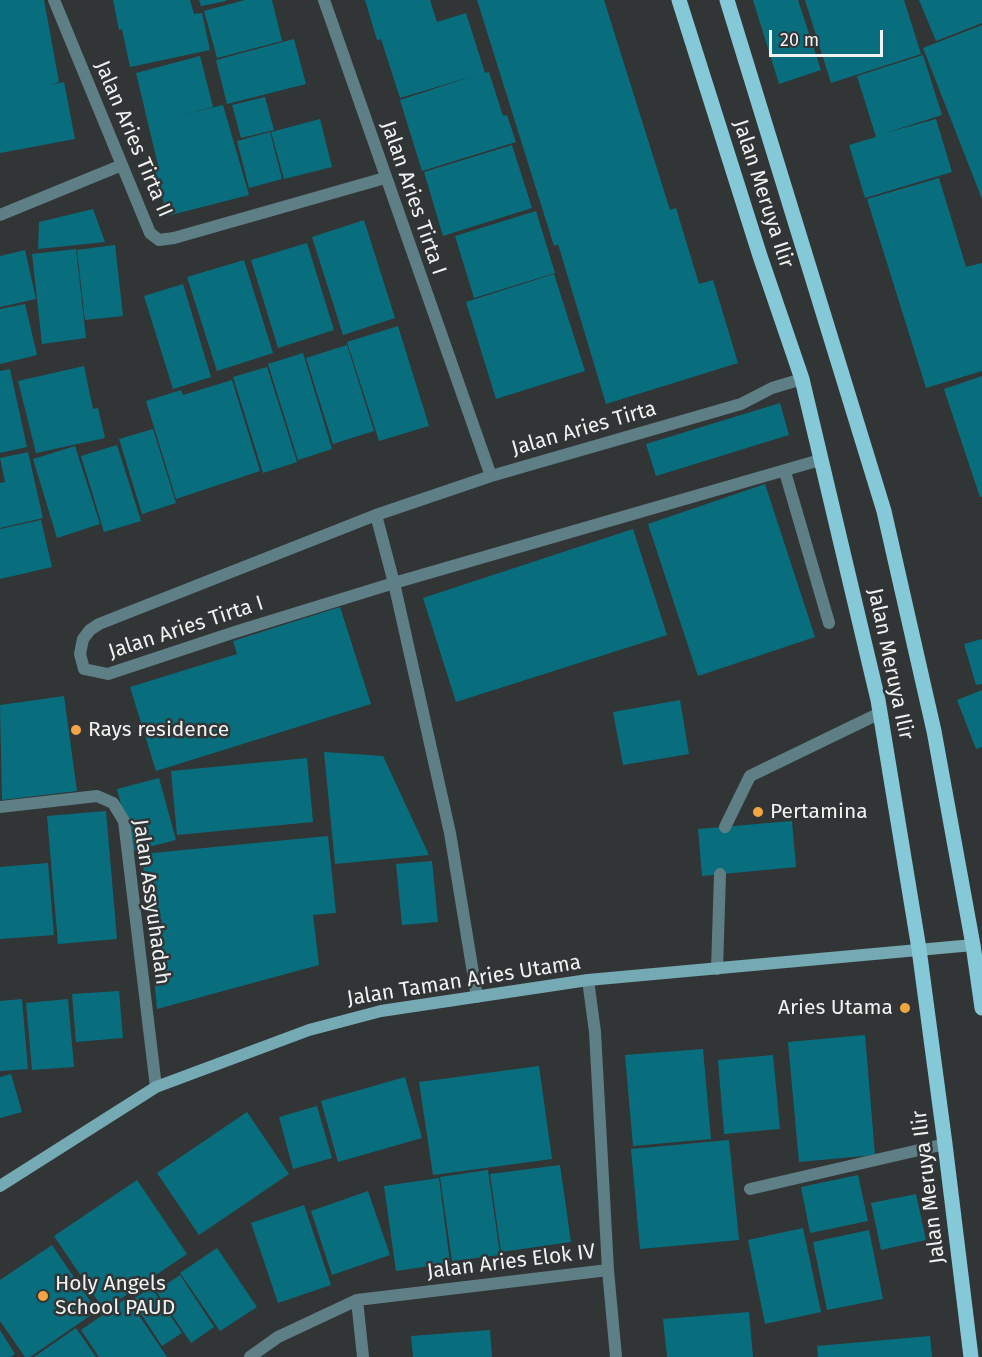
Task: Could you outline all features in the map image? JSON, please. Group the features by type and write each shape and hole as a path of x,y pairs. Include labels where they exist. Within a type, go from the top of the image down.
{"main road":[{"name":"Jalan Meruya Ilir","path":"679,0 760,256 802,379 820,460 835,512 880,713 919,949 970,1357"},
{"name":"Jalan Meruya Ilir","path":"727,0 884,511 934,731 973,945 982,1008"}],"street":[{"name":"Jalan Aries Tirta II","path":"54,0 150,233 159,240 174,238 385,178"},
{"name":"Jalan Aries Tirta I","path":"324,0 491,476"},
{"path":"0,215 122,165"},
{"name":"Jalan Aries Tirta","path":"375,515 491,476 741,404 772,388 802,379"},
{"path":"394,583 786,472 820,460"},
{"path":"786,472 828,623"},
{"path":"375,515 394,583 450,833 477,997"},
{"name":"Jalan Aries Tirta I","path":"375,515 99,624 83,639 80,654 84,669 108,674 394,583"},
{"path":"725,827 750,776 880,713"},
{"name":"Jalan Assyuhadah","path":"0,807 97,796 113,803 124,821 156,1087"},
{"path":"717,969 720,874"},
{"name":"Jalan Taman Aries Utama","path":"0,1186 156,1087 309,1030 381,1011 588,981 973,945"},
{"name":"Jalan Aries Elok IV","path":"250,1357 279,1337 357,1300 608,1270 595,1032 588,981"},
{"path":"750,1189 945,1144"},
{"path":"608,1270 616,1357"},
{"path":"357,1300 363,1357"}],"building":[{"path":"0,0 44,0 59,82 51,85 64,82 75,139 0,153"},
{"path":"113,0 190,0 194,14 202,13 210,50 130,67"},
{"path":"199,0 226,0 226,1 201,6"},
{"path":"245,0 272,0 282,41 217,58 204,11"},
{"path":"365,0 430,0 437,22 466,13 485,73 489,72 503,116 507,115 516,142 422,171 400,100 473,76 400,98 381,39 377,40"},
{"path":"477,0 604,0 670,210 676,208 699,284 713,280 738,363 606,404 558,244 554,246"},
{"path":"753,0 798,0 821,70 779,84"},
{"path":"805,0 904,0 921,54 831,83"},
{"path":"919,0 982,0 982,23 936,41"},
{"path":"982,25 982,199 923,48"},
{"path":"294,39 306,84 227,104 216,60"},
{"path":"923,55 942,115 885,133 936,119 952,172 865,198 849,145 876,137 857,76"},
{"path":"200,56 213,107 179,116 223,105 249,195 167,216 154,166 158,165 136,73"},
{"path":"265,97 274,130 241,138 232,105"},
{"path":"320,119 332,167 284,179 271,132"},
{"path":"270,132 282,179 249,188 237,141"},
{"path":"512,145 532,208 443,236 424,172"},
{"path":"939,178 966,267 982,263 982,371 926,388 867,199"},
{"path":"93,209 105,242 38,249 39,222"},
{"path":"536,211 555,273 474,298 455,236"},
{"path":"364,220 395,318 343,335 312,237"},
{"path":"307,243 334,330 278,348 251,260"},
{"path":"115,245 123,316 85,320 77,250"},
{"path":"76,249 86,338 42,344 32,254"},
{"path":"25,250 36,299 0,307 0,256"},
{"path":"244,260 273,353 217,371 187,277"},
{"path":"554,274 585,371 496,399 466,302"},
{"path":"183,284 211,377 173,389 144,296"},
{"path":"25,304 37,355 0,364 0,309"},
{"path":"398,326 429,426 379,441 347,342"},
{"path":"347,345 374,431 333,444 306,358"},
{"path":"303,353 332,449 298,460 268,364"},
{"path":"84,366 93,409 98,408 105,438 36,453 18,381"},
{"path":"267,367 297,462 263,473 233,377"},
{"path":"10,369 27,447 0,453 0,371"},
{"path":"982,376 982,497 980,497 944,389"},
{"path":"232,380 260,471 176,499 146,401 181,390 183,395"},
{"path":"780,403 789,435 656,476 646,444"},
{"path":"153,429 176,503 142,514 119,439"},
{"path":"117,445 141,521 104,532 81,456"},
{"path":"75,446 100,524 57,538 33,459"},
{"path":"28,452 43,518 0,528 0,483 5,482 0,458"},
{"path":"765,484 815,637 698,676 648,524"},
{"path":"41,520 52,567 0,579 0,529"},
{"path":"633,529 667,635 456,702 423,598"},
{"path":"340,607 371,704 156,771 130,687 237,654 233,641"},
{"path":"982,639 982,684 976,685 964,644"},
{"path":"982,690 982,747 976,749 957,700"},
{"path":"64,696 77,791 2,800 0,705"},
{"path":"680,700 689,754 623,765 613,712"},
{"path":"324,752 383,756 429,855 335,864"},
{"path":"307,758 313,822 177,835 171,771"},
{"path":"159,778 176,840 133,851 117,789"},
{"path":"106,811 117,939 58,944 47,816"},
{"path":"792,821 796,867 702,876 698,829"},
{"path":"328,836 336,913 313,915 319,965 157,1009 142,854"},
{"path":"432,861 438,922 402,925 396,864"},
{"path":"48,863 54,935 0,939 0,867"},
{"path":"119,991 123,1038 76,1042 72,994"},
{"path":"22,999 28,1069 0,1071 0,1001"},
{"path":"68,999 74,1067 32,1070 26,1003"},
{"path":"865,1035 875,1155 799,1162 788,1042"},
{"path":"703,1049 711,1139 633,1146 625,1055"},
{"path":"773,1055 780,1129 724,1134 718,1060"},
{"path":"539,1066 552,1159 433,1175 419,1082"},
{"path":"11,1074 22,1112 0,1118 0,1077"},
{"path":"405,1077 422,1138 338,1162 321,1101"},
{"path":"317,1106 332,1158 293,1169 279,1117"},
{"path":"247,1112 289,1174 199,1235 157,1173"},
{"path":"729,1140 739,1240 640,1249 631,1149"},
{"path":"560,1165 571,1242 501,1252 490,1174"},
{"path":"488,1170 500,1255 452,1261 440,1177"},
{"path":"858,1175 868,1221 810,1233 801,1187"},
{"path":"439,1178 450,1263 396,1271 384,1186"},
{"path":"137,1180 187,1254 104,1310 54,1236"},
{"path":"368,1191 390,1255 332,1275 311,1211"},
{"path":"916,1194 926,1240 881,1250 871,1203"},
{"path":"304,1205 331,1285 278,1303 251,1223"},
{"path":"803,1228 821,1312 765,1324 748,1240"},
{"path":"869,1230 883,1299 827,1310 813,1242"},
{"name":"Holy Angels School PAUD","path":"52,1245 97,1311 30,1357 25,1357 0,1321 0,1280"},
{"path":"217,1248 257,1307 220,1331 180,1273"},
{"path":"180,1275 214,1327 191,1343 156,1291"},
{"path":"151,1287 182,1333 162,1346 132,1300"},
{"path":"127,1298 167,1357 99,1357 81,1330"},
{"path":"749,1312 753,1357 667,1357 663,1319"},
{"path":"76,1328 96,1357 34,1357"},
{"path":"0,1330 15,1354 11,1357 0,1357"},
{"path":"490,1330 492,1357 413,1357 411,1336"},
{"path":"930,1336 932,1357 818,1357 817,1346"}],"place":[{"name":"Rays residence","path":"76,730"},
{"name":"Pertamina","path":"758,812"},
{"name":"Aries Utama","path":"905,1008"},
{"name":"Holy Angels School PAUD","path":"43,1296"}]}
